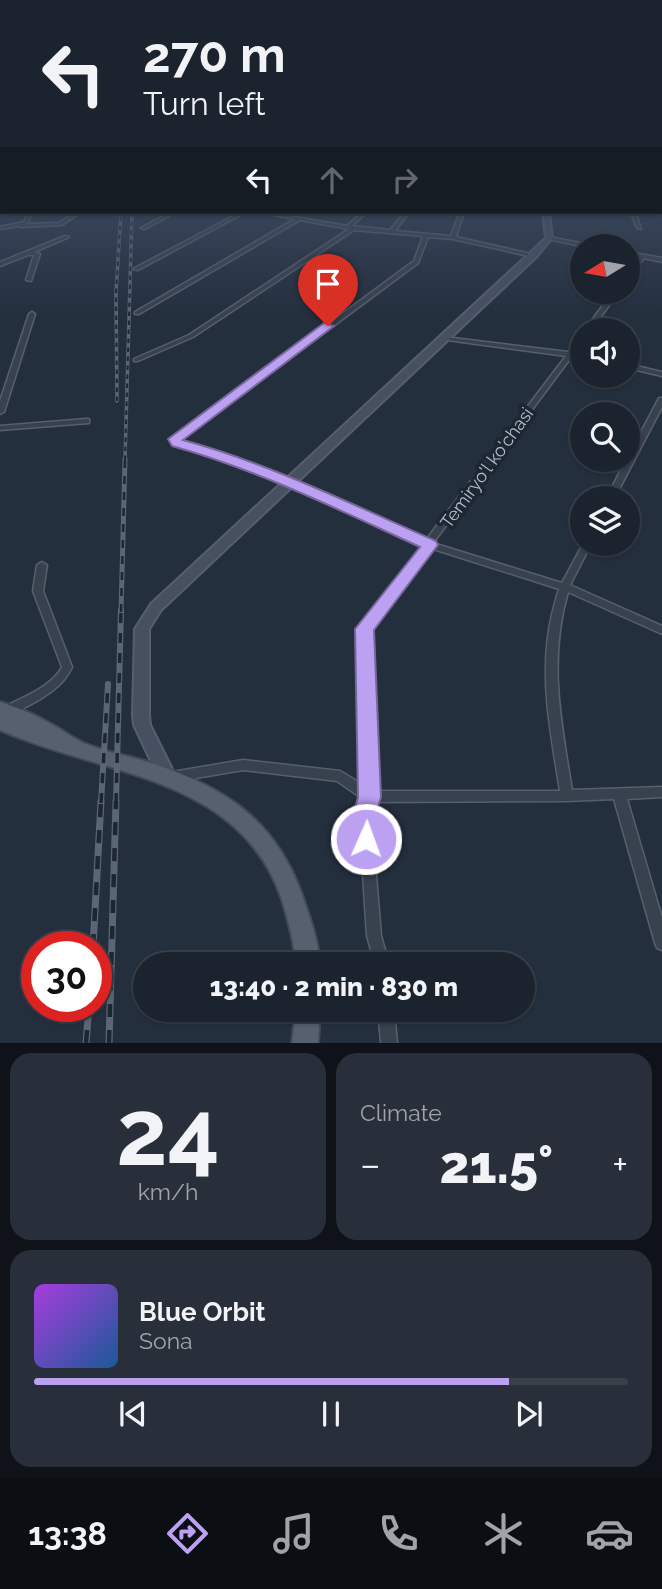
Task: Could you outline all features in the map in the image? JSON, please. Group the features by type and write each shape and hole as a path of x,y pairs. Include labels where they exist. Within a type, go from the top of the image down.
{"main road":[{"path":"2,714 32,736 203,791 241,816 270,849 289,883 306,952"},
{"path":"305,1043 307,1022"}],"street":[{"path":"21,226 28,218"},
{"path":"0,228 60,224 70,218"},
{"path":"143,228 163,218"},
{"path":"136,269 233,218"},
{"path":"292,218 351,228 453,237 533,255"},
{"path":"136,360 191,336 351,228 360,218"},
{"path":"391,232 402,218"},
{"path":"453,237 460,218"},
{"path":"547,218 549,238 533,255 156,607 142,629 142,725 167,778 243,765 340,776 369,797 567,796 662,792"},
{"path":"635,218 639,228"},
{"path":"137,313 300,219"},
{"path":"426,236 416,262 175,439 177,443 220,455 288,482 430,545 565,587 662,630"},
{"path":"0,264 66,237"},
{"path":"549,238 570,242"},
{"path":"26,253 37,254 29,279"},
{"path":"640,255 662,260"},
{"path":"640,259 643,255"},
{"path":"0,412 32,314"},
{"path":"447,338 570,354"},
{"name":"Temiryo'l ko'chasi","path":"379,952 374,936 365,814 369,797 364,629 430,545 570,355"},
{"path":"640,369 662,374"},
{"path":"617,486 662,400"},
{"path":"0,428 86,421"},
{"path":"567,796 551,688 555,621 565,587 581,556"},
{"path":"2,714 60,681 66,673 67,667 38,591 42,565"},
{"path":"619,794 662,943"},
{"path":"387,1022 389,1043"}],"railway":[{"path":"117,401 116,292 121,218"},
{"path":"125,460 132,218"},
{"path":"121,612 125,459"},
{"path":"116,803 121,610"},
{"path":"101,803 108,684"},
{"path":"94,931 101,801"},
{"path":"109,1043 116,801"},
{"path":"86,1043 88,1022"}],"route":[{"path":"328,326 175,439 177,443 220,455 358,511 430,545 364,629 369,797 365,814 366,839"}]}
